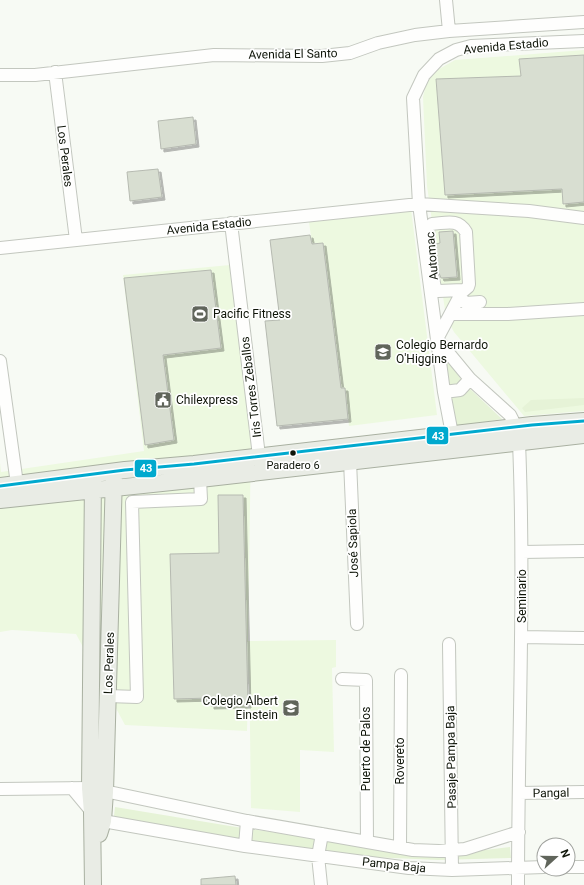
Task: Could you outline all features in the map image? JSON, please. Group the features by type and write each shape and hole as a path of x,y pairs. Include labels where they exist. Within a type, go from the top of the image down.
{"main road":[{"path":"114,480 200,479 350,462 518,434 584,421"},
{"path":"0,486 114,480 259,456 452,434 584,435"},
{"name":"Los Perales","path":"94,885 94,853 98,816 105,792 114,480"},
{"path":"0,500 93,482"},
{"name":"Los Perales","path":"93,482 90,788 98,816"},
{"path":"92,601 99,598 104,598 110,605"}],"street":[{"path":"446,0 449,31"},
{"name":"Avenida El Santo","path":"0,75 35,75 214,55 322,56 350,53 378,43 415,35 449,31 584,22"},
{"name":"Avenida Estadio","path":"452,434 444,392 419,204 413,98 424,75 439,59 456,50 471,46 584,41"},
{"name":"Los Perales","path":"55,72 76,240"},
{"path":"419,204 528,211 584,218"},
{"name":"Avenida Estadio","path":"0,248 419,204"},
{"path":"452,206 453,222 462,225 466,232 469,284 437,339 470,380 510,415 518,434"},
{"name":"Automac","path":"453,222 432,224 428,229 434,283 435,288 438,291 463,293"},
{"name":"Iris Torres Zeballos","path":"231,224 259,456"},
{"path":"463,293 479,289"},
{"path":"463,293 466,303 480,302"},
{"path":"451,314 584,310"},
{"path":"0,361 17,484"},
{"path":"444,392 460,390 470,380"},
{"name":"Seminario","path":"518,434 522,552 518,885"},
{"name":"José Sapiola","path":"350,462 357,624"},
{"path":"108,696 137,697 132,502 201,499 200,479"},
{"path":"522,552 584,551"},
{"path":"522,637 584,638"},
{"name":"Pasaje Pampa Baja","path":"449,644 452,870"},
{"name":"Rovereto","path":"400,848 401,675"},
{"name":"Puerto de Palos","path":"342,679 366,680 367,842"},
{"name":"Pampa Baja","path":"0,788 90,788 247,820 400,848 426,851 452,850 477,846 518,832"},
{"path":"72,788 98,816"},
{"name":"Pangal","path":"518,794 584,792"},
{"name":"Pampa Baja","path":"98,816 245,846 409,868 452,870 536,867"},
{"path":"245,846 247,820"},
{"path":"321,885 318,856 322,834"}],"shaded area":[{"path":"584,50 584,411 524,416 454,332 446,317 427,186 423,97 427,81 439,69 455,60"},
{"name":"Colegio Bernardo O'Higgins","path":"411,209 437,415 349,426 345,388 341,388 323,243 312,244 309,222"},
{"path":"230,265 251,439 248,641 336,640 336,667 332,668 334,752 300,750 300,812 251,808 249,651 247,731 125,725 76,634 12,630 0,632 0,463 1,472 144,451 123,275"},
{"path":"442,352 462,381 457,386 449,385"},
{"path":"468,387 502,419 455,427 449,396"},
{"path":"584,398 584,405 525,412 522,408 531,400"},
{"path":"115,807 328,840 476,851 510,847 511,858 438,860 371,857 113,824"}],"building":[{"path":"584,55 584,202 563,204 562,189 445,195 436,79 521,76 519,59"},
{"path":"193,117 196,144 161,149 158,121"},
{"path":"158,169 162,197 130,201 127,172"},
{"path":"453,231 457,277 441,278 439,273 435,271 433,246 440,243 439,232"},
{"path":"310,235 312,244 323,243 341,388 345,388 348,419 277,426 265,321 280,320 270,240"},
{"path":"211,270 221,348 163,355 174,440 145,445 124,278"},
{"path":"218,495 243,495 248,705 211,706 211,698 174,699 170,554 219,553"},
{"path":"235,876 236,885 201,885 201,879"}],"transit line":[{"name":"43","path":"0,486 125,470 194,464 532,425 584,421"}],"place":[{"name":"Pacific Fitness","path":"200,314"},
{"name":"Colegio Bernardo O'Higgins","path":"383,352"},
{"name":"Chilexpress","path":"163,400"},
{"name":"Paradero 6","path":"293,453"},
{"name":"Colegio Albert Einstein","path":"291,708"}]}
